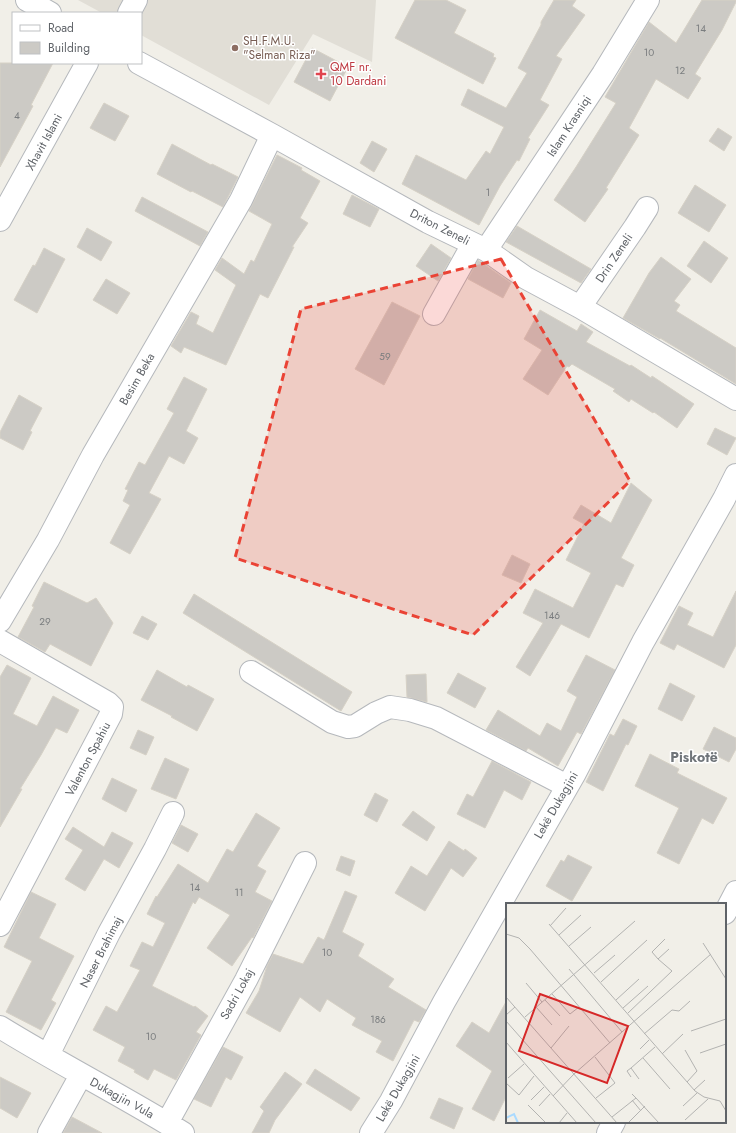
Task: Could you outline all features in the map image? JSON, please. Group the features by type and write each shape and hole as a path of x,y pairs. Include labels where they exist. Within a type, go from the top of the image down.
{"street":[{"path":"27,0 48,12"},
{"path":"130,12 136,0"},
{"name":"Islam Krasniqi","path":"480,247 599,80 648,0"},
{"name":"Xhavit Islami","path":"0,220 86,64"},
{"name":"Driton Zeneli","path":"141,64 428,222 480,247 526,278 580,307 736,399"},
{"name":"Besim Beka","path":"0,621 48,540 93,455 241,200 272,135"},
{"name":"Drin Zeneli","path":"580,307 647,208"},
{"path":"434,314 480,247"},
{"name":"Lekë Dukagjini","path":"372,1133 391,1101 444,1002 567,786 643,642 736,475"},
{"name":"Valenton Spahiu","path":"0,641 108,703 112,707 111,714 0,925"},
{"path":"251,672 332,722 348,727 355,726 376,712 390,707 410,710 436,718 567,786"},
{"name":"Naser Brahimaj","path":"48,1055 109,933 155,849 172,813"},
{"name":"Sadri Lokaj","path":"175,1128 246,980 305,863"},
{"path":"726,911 736,892"},
{"name":"Dukagjin Vula","path":"0,1027 175,1128"},
{"name":"Dukagjin Vula","path":"49,1133 81,1075"},
{"path":"608,1133 613,1123"}],"highlighted area":[{"path":"501,259 630,481 473,635 235,558 301,309"}],"shaded area":[{"name":"SH.F.M.U. \"Selman Riza\"","path":"78,0 376,0 372,62 313,34 269,105 142,36 142,12 100,12"}],"building":[{"path":"415,0 446,0 466,10 454,33 494,54 493,57 496,58 483,84 395,38"},
{"path":"554,0 576,0 572,6 585,15 556,56 562,59 540,100 549,105 528,138 530,139 519,161 517,160 500,186 479,225 402,184 416,155 466,180 486,151 490,154 504,127 461,105 468,89 506,108 527,73 518,68"},
{"path":"702,0 736,0 736,2 722,30 695,74 701,78 688,99 656,79 629,128 639,135 606,188 608,189 585,222 554,200 616,103 605,97 649,22 676,43"},
{"name":"QMF nr. 10 Dardani","path":"312,48 348,67 330,101 294,82"},
{"path":"0,63 52,64 31,105 33,106 0,167"},
{"path":"104,103 129,116 115,141 90,128"},
{"path":"718,128 732,137 724,151 709,141"},
{"path":"372,141 387,149 374,172 360,163"},
{"path":"172,144 211,165 212,164 238,177 223,207 157,174"},
{"path":"277,155 302,168 301,170 320,181 300,218 308,223 292,247 294,247 268,298 260,294 226,365 184,347 181,353 171,346 191,312 199,316 196,324 213,333 236,285 215,270 222,258 244,274 251,260 254,262 272,224 249,211"},
{"path":"695,185 726,205 709,232 678,213"},
{"path":"352,195 379,209 370,227 343,214"},
{"path":"142,197 208,232 200,246 135,211"},
{"path":"517,226 591,269 581,283 506,242"},
{"path":"87,228 112,242 101,261 77,247"},
{"path":"704,241 728,258 711,283 687,266"},
{"path":"431,244 451,258 438,281 416,266"},
{"path":"44,248 65,259 37,313 14,300"},
{"path":"661,257 691,279 674,301 680,305 676,311 736,348 736,384 660,338 623,318 649,273"},
{"path":"478,260 511,283 503,298 468,279"},
{"path":"106,279 130,293 117,314 93,300"},
{"path":"392,302 420,316 384,385 355,369"},
{"path":"540,310 577,331 581,324 593,332 586,342 630,366 631,365 651,378 652,376 694,404 677,428 654,412 653,413 631,399 629,402 613,391 615,389 572,364 569,367 567,366 548,395 523,379 542,350 524,339"},
{"path":"184,377 207,389 186,431 198,438 184,464 169,456 149,493 161,499 130,554 110,543 130,505 123,501 128,490 125,489 139,462 145,465 174,413 167,409"},
{"path":"19,395 42,408 30,431 32,432 23,450 0,438 0,432"},
{"path":"715,428 736,438 727,455 707,444"},
{"path":"631,483 652,500 621,558 634,565 623,587 616,584 589,638 561,624 530,676 516,667 543,623 523,613 535,589 573,608 591,573 566,560 584,524 573,518 581,505 611,523"},
{"path":"512,555 530,564 521,583 502,575"},
{"path":"44,582 87,603 96,598 113,623 91,666 50,644 45,652 18,637 34,607 32,606"},
{"path":"736,591 736,645 724,668 677,644 674,650 660,643 679,606 693,613 687,625 713,637"},
{"path":"194,594 352,692 341,711 183,613"},
{"path":"142,616 157,624 148,640 133,633"},
{"path":"586,655 615,670 581,734 577,732 558,766 528,748 526,751 486,730 498,710 540,736 547,723 561,731 577,697 567,691"},
{"path":"7,665 31,678 13,714 37,726 53,696 79,710 67,733 56,728 20,789 22,789 0,827 0,677"},
{"path":"157,670 187,687 188,685 214,699 197,731 141,700"},
{"path":"458,673 486,688 475,708 447,693"},
{"path":"426,674 427,702 407,697 406,675"},
{"path":"670,683 695,696 682,721 658,709"},
{"path":"623,719 637,726 628,745 626,744 603,791 586,782 610,734 614,736"},
{"path":"714,727 736,738 736,749 729,762 703,749"},
{"path":"138,730 154,737 146,755 130,748"},
{"path":"650,754 679,769 677,773 727,798 713,824 702,818 679,864 657,853 679,808 635,786"},
{"path":"165,758 189,769 176,799 151,789"},
{"path":"492,761 531,782 522,800 504,790 485,828 457,814 467,794 473,797"},
{"path":"112,778 137,790 126,812 102,799"},
{"path":"375,793 388,800 377,822 364,815"},
{"path":"413,811 435,827 427,841 402,825"},
{"path":"256,813 280,828 257,866 266,871 255,892 272,901 253,938 252,937 232,966 207,948 230,915 199,897 195,904 193,902 152,986 194,1007 195,1006 208,1016 196,1032 201,1035 176,1080 154,1069 148,1080 134,1072 135,1070 118,1061 125,1047 93,1030 106,1006 117,1012 140,970 130,966 142,942 153,947 165,923 147,914 156,896 157,897 178,864 208,883 227,849 233,852"},
{"path":"181,825 198,834 188,852 172,843"},
{"path":"73,827 104,847 112,832 133,843 119,868 104,859 85,891 65,879 83,850 65,839"},
{"path":"449,841 464,851 465,849 477,858 463,877 451,868 425,911 395,893 411,866 427,876"},
{"path":"568,855 592,867 572,901 546,886 561,860 564,862"},
{"path":"341,856 355,861 350,876 336,870"},
{"path":"345,891 357,896 342,932 364,944 358,956 394,979 388,987 426,1010 419,1022 414,1020 393,1061 376,1052 382,1041 352,1025 356,1018 327,999 320,1012 300,997 280,1032 246,1013 259,991 267,966 273,954 303,964 318,937 324,940"},
{"path":"31,892 56,904 39,938 74,956 51,1000 56,1003 41,1030 6,1012 32,961 4,947"},
{"path":"506,1002 506,1097 494,1121 472,1109 492,1071 456,1046 472,1022 489,1033"},
{"path":"223,1047 243,1057 231,1080 226,1077 211,1107 194,1099"},
{"path":"315,1069 360,1098 351,1111 306,1083"},
{"path":"285,1072 302,1084 275,1120 269,1133 252,1133 264,1111 260,1107"},
{"path":"0,1077 31,1093 17,1118 0,1108"},
{"path":"439,1098 463,1108 454,1129 430,1118"},
{"path":"72,1117 102,1133 63,1133"}],"place":[{"name":"SH.F.M.U. \"Selman Riza\"","path":"235,48"},
{"name":"QMF nr. 10 Dardani","path":"321,74"}],"district":[{"name":"Piskotë","path":"694,757"}]}
